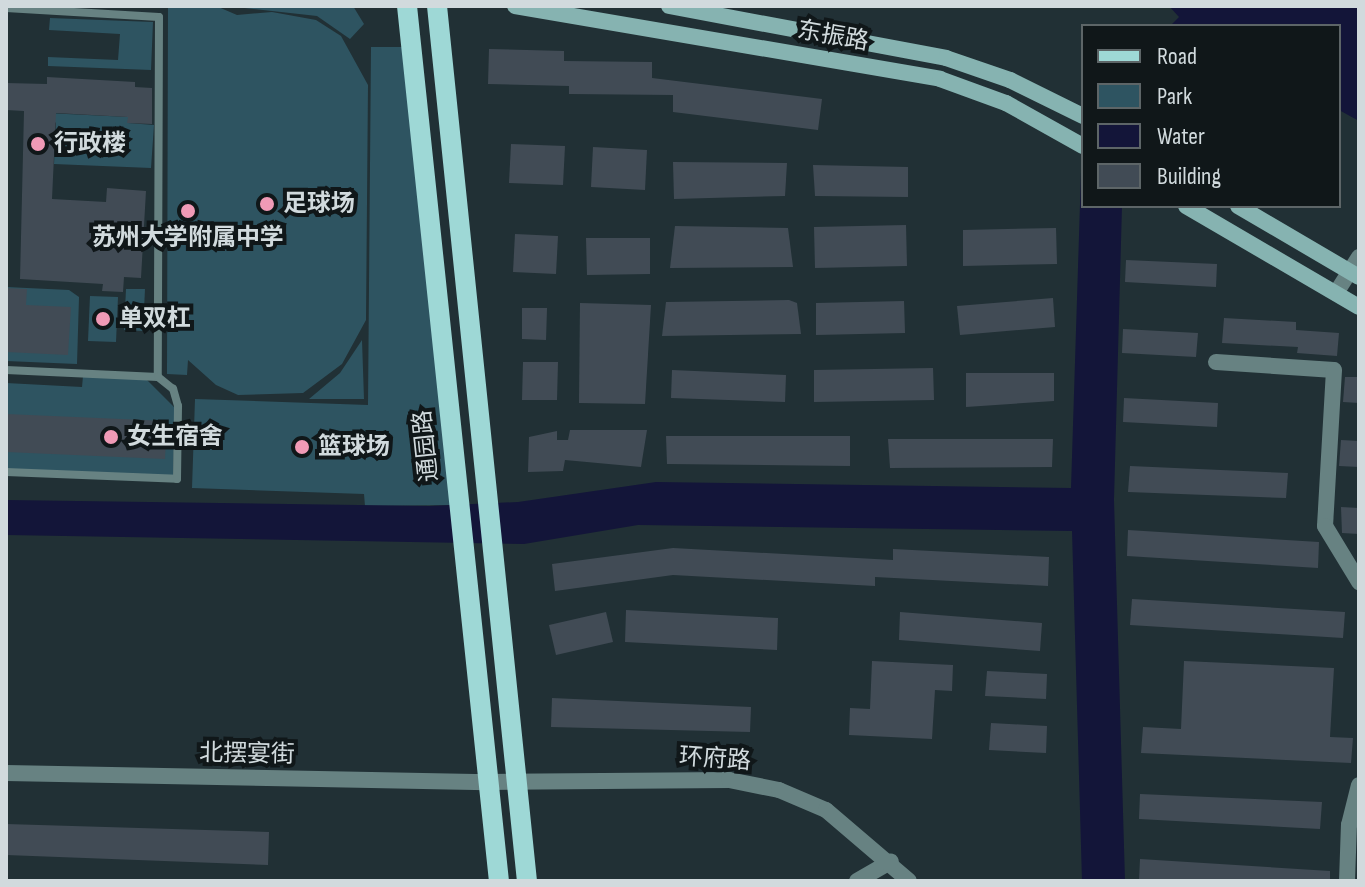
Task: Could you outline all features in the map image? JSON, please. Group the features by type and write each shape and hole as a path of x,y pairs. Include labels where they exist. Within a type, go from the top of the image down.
{"main road":[{"name":"通园路","path":"407,6 499,881"},
{"path":"437,6 527,881"},
{"name":"东振路","path":"515,6 940,79 1006,103 1080,144"},
{"name":"东振路","path":"669,6 946,58 1080,114"},
{"path":"1189,208 1359,307"},
{"path":"1242,208 1356,268"}],"street":[{"path":"1336,293 1356,268"},
{"path":"1216,362 1334,370 1325,526 1359,582"},
{"name":"北摆宴街","path":"6,773 488,782"},
{"name":"环府路","path":"488,782 729,780 779,790 826,810 891,861 909,881"},
{"path":"1347,881 1353,799 1359,785"},
{"path":"857,881 891,861"}],"lane":[{"path":"8,7 159,17 158,377"},
{"path":"6,370 158,377 173,389 178,406 177,479 6,472"}],"green space":[{"path":"168,6 216,6 237,15 272,12 316,20 341,36 368,85 366,320 342,364 303,393 238,395 216,385 188,360 187,375 167,374"},
{"path":"226,6 353,6 364,24 350,39 317,16"},
{"path":"50,18 153,22 151,70 48,66 48,57 118,60 120,34 49,30"},
{"path":"371,47 405,47 451,505 365,506 364,494 192,488 195,399 368,405"},
{"path":"46,113 128,117 128,123 154,125 151,168 54,164 56,123"},
{"path":"6,287 69,290 79,297 77,364 6,361"},
{"path":"126,289 145,289 143,331 124,330"},
{"name":"单双杠","path":"90,296 118,297 116,342 88,341"},
{"path":"362,340 364,399 309,399 340,373"},
{"path":"83,376 146,379 175,408 173,477 6,469 6,383 82,387"}],"water":[{"path":"1169,6 1359,6 1359,121 1341,111 1341,24 1172,24 1179,17"},
{"path":"1081,172 1081,208 1122,208 1114,500 1125,881 1082,881 1072,531 638,525 524,544 6,535 6,500 429,506 518,502 656,482 1071,488"}],"building":[{"path":"489,49 564,51 564,61 652,62 652,78 822,99 818,130 673,112 673,95 569,94 569,86 488,84"},
{"path":"47,77 135,82 135,87 152,88 152,124 127,123 128,117 56,113 52,199 106,202 107,188 146,191 141,278 124,277 123,292 102,291 103,284 20,279 24,111 6,110 6,83 47,84"},
{"path":"511,144 565,146 563,185 509,183"},
{"path":"593,147 647,150 645,190 591,187"},
{"path":"673,162 787,163 785,196 674,199"},
{"path":"813,165 908,167 908,197 815,196"},
{"path":"906,225 907,266 815,268 814,227"},
{"path":"675,226 788,228 793,267 670,268"},
{"path":"1056,228 1057,264 963,266 963,230"},
{"path":"515,234 558,236 556,274 513,272"},
{"path":"586,238 650,238 650,274 587,275"},
{"path":"1126,260 1217,264 1216,287 1125,282"},
{"path":"6,288 27,289 26,305 71,307 68,355 6,352"},
{"path":"1053,298 1055,327 960,335 957,306"},
{"path":"789,300 797,303 801,334 662,336 666,302"},
{"path":"904,301 905,333 816,335 816,303"},
{"path":"580,303 651,305 645,404 579,403"},
{"path":"522,308 547,308 546,340 522,339"},
{"path":"1224,318 1296,322 1296,330 1339,333 1337,356 1297,353 1298,347 1222,343"},
{"path":"1123,329 1198,333 1196,357 1122,353"},
{"path":"523,362 558,362 557,400 522,400"},
{"path":"933,368 934,400 814,402 814,370"},
{"path":"672,370 786,375 785,402 671,398"},
{"path":"966,373 1054,373 1054,401 966,407"},
{"path":"1345,377 1359,377 1359,403 1343,402"},
{"path":"1124,398 1218,403 1217,427 1123,422"},
{"name":"女生宿舍","path":"6,414 167,421 165,459 6,452"},
{"path":"570,430 647,430 641,467 565,460 563,471 528,472 529,437 557,431 557,440 568,440"},
{"path":"666,436 850,436 850,466 667,464"},
{"path":"888,439 1053,439 1052,467 890,468"},
{"path":"1341,440 1359,441 1359,467 1339,466"},
{"path":"1130,466 1288,473 1286,498 1128,492"},
{"path":"1341,507 1359,508 1359,534 1342,533"},
{"path":"1128,530 1319,542 1318,568 1127,556"},
{"path":"673,548 893,560 893,549 1049,557 1048,586 875,577 875,586 673,575 555,591 552,564"},
{"path":"1132,599 1345,612 1343,638 1130,625"},
{"path":"626,610 778,618 777,650 625,642"},
{"path":"606,612 613,642 556,655 549,625"},
{"path":"900,612 1042,623 1040,651 899,640"},
{"path":"872,661 953,665 952,691 935,690 932,739 849,735 850,708 870,709"},
{"path":"1184,661 1334,668 1330,737 1353,738 1351,763 1141,753 1143,727 1181,729"},
{"path":"987,671 1047,674 1046,699 985,696"},
{"path":"552,698 751,707 750,732 551,727"},
{"path":"991,723 1047,726 1046,753 989,750"},
{"path":"1140,794 1322,802 1320,829 1139,819"},
{"path":"6,824 269,832 268,865 6,855"},
{"path":"1140,859 1330,871 1330,881 1139,881"}],"place":[{"name":"行政楼","path":"38,144"},
{"name":"足球场","path":"267,204"},
{"name":"苏州大学附属中学","path":"188,211"},
{"name":"单双杠","path":"103,319"},
{"name":"女生宿舍","path":"111,437"},
{"name":"篮球场","path":"302,447"}]}
